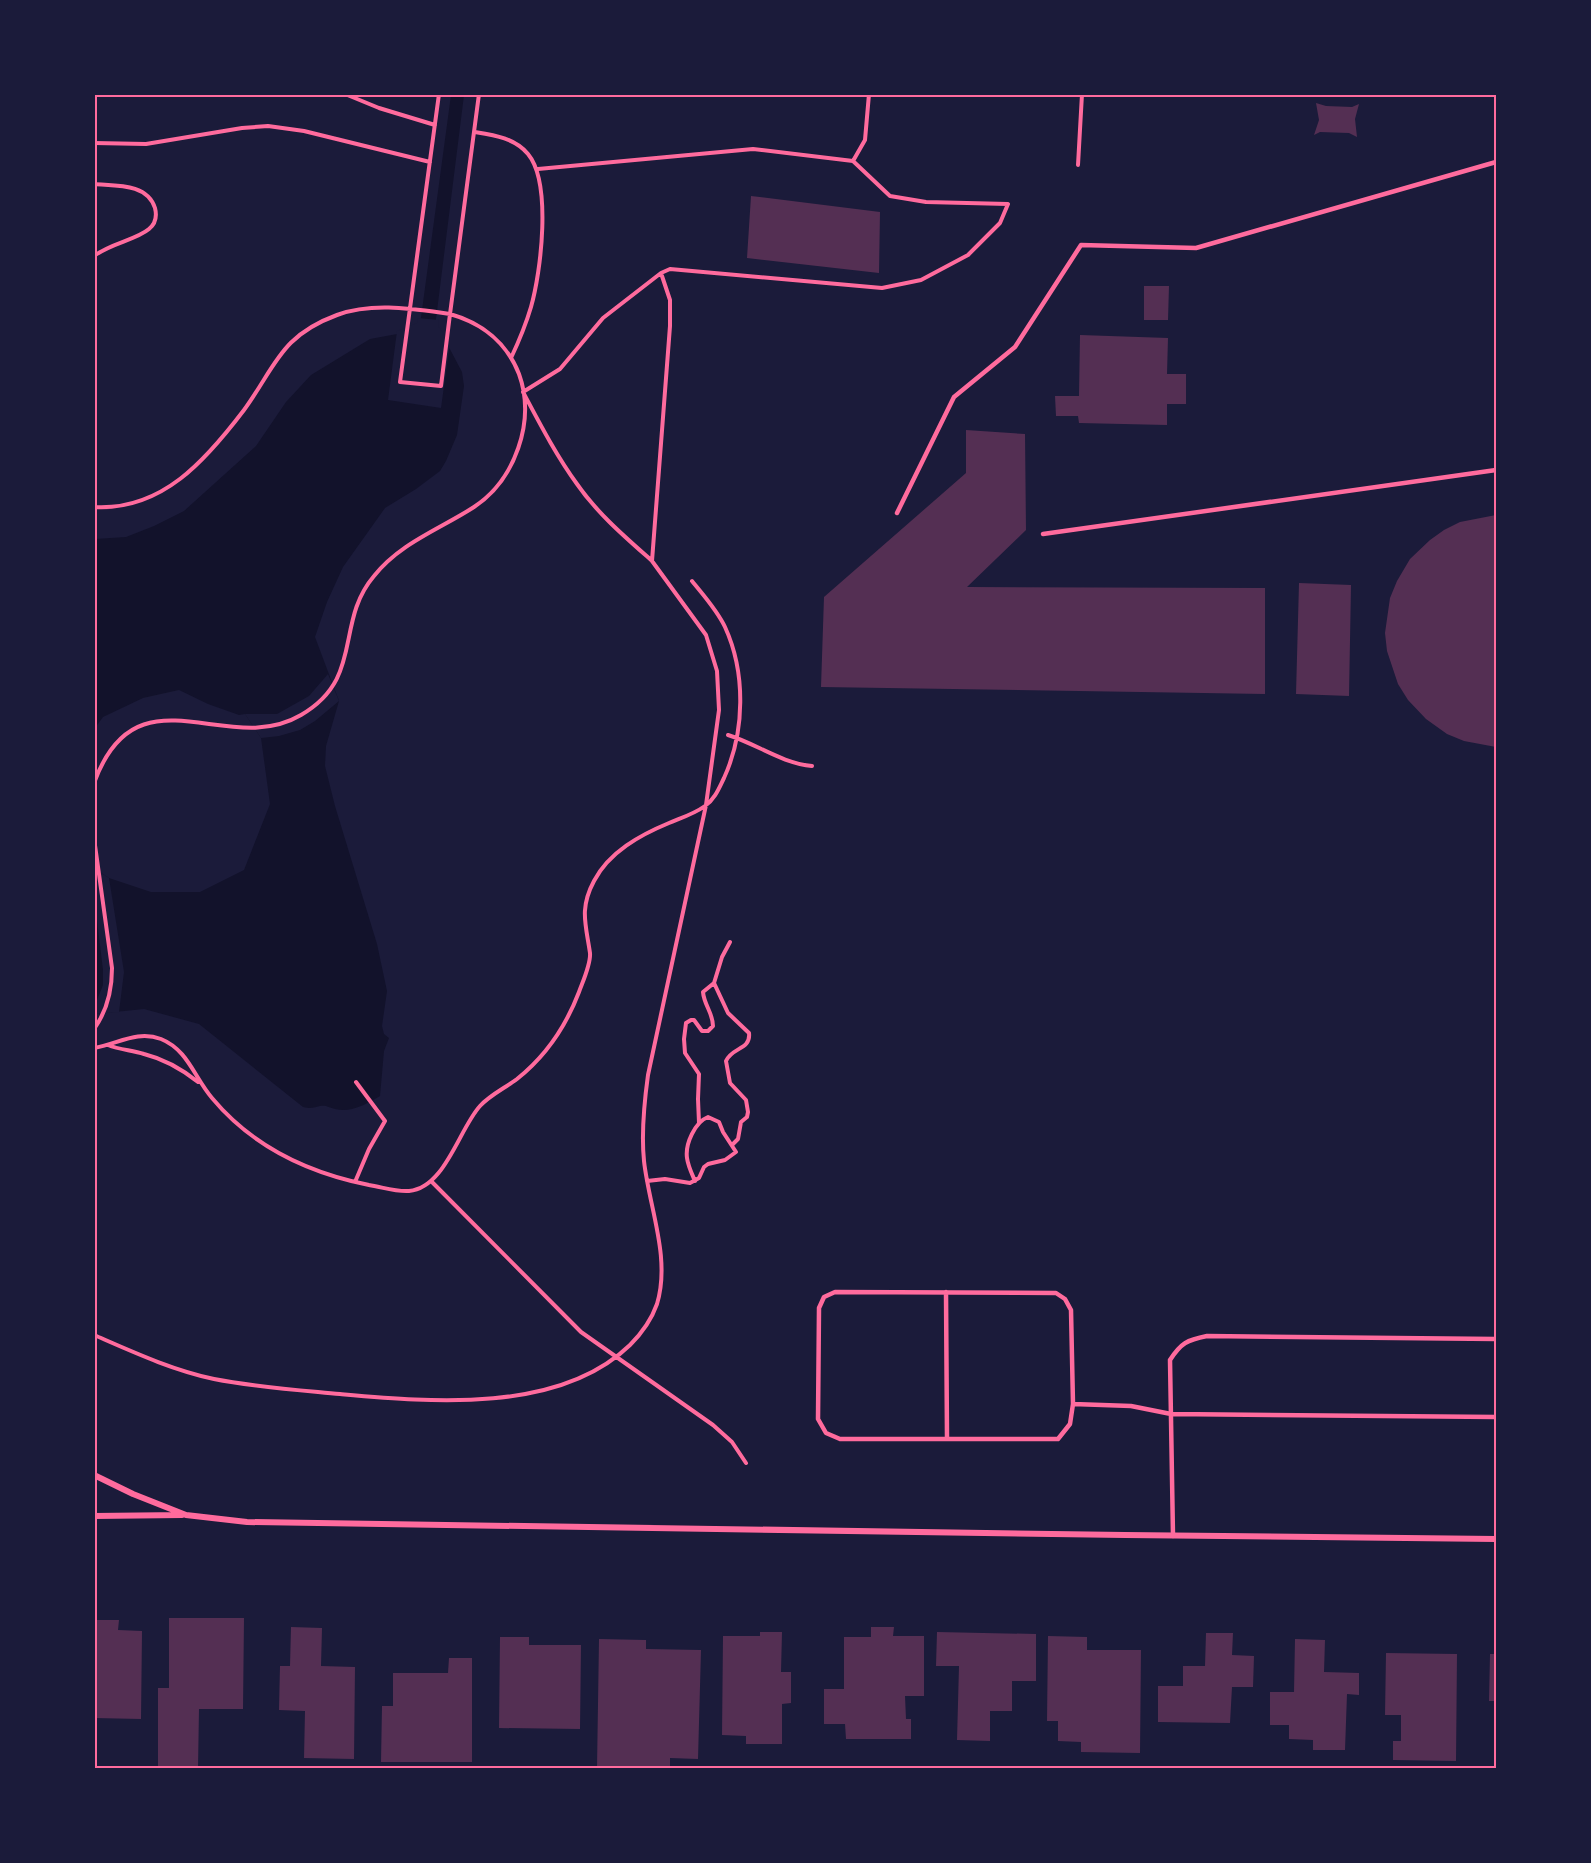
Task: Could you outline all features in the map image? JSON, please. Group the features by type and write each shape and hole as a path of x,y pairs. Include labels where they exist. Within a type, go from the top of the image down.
{"street":[{"path":"94,1475 133,1494 186,1515"},
{"path":"94,1516 186,1515 247,1522 307,1524 1497,1539"}],"lane":[{"path":"897,513 954,397 1015,347 1081,245 1196,248 1497,162"},
{"path":"1043,534 1497,471"},
{"path":"835,1292 946,1292 1056,1293 1065,1299 1071,1310 1073,1404 1070,1424 1058,1438 840,1439 825,1433 818,1419 819,1308 824,1297 835,1292"},
{"path":"946,1292 947,1439"},
{"path":"1173,1536 1170,1360 1178,1347 1192,1339 1207,1335 1497,1339"},
{"path":"1073,1404 1131,1406 1171,1414 1497,1417"}],"path":[{"path":"345,94 379,108 435,125"},
{"path":"439,94 400,382 441,386 479,94"},
{"path":"853,161 865,140 869,94"},
{"path":"1078,165 1082,94"},
{"path":"94,143 146,144 242,128 268,126 304,131 430,162"},
{"path":"475,132 494,135 514,142 528,153 538,169 542,205 542,235 538,270 532,305 511,358"},
{"path":"523,392 560,369 603,318 661,273 670,269 882,288 921,279 968,255 1000,223 1008,204 926,202 890,196 853,161 753,149 538,169"},
{"path":"94,184 129,187 144,192 150,199 156,214 154,223 148,230 111,245 94,256"},
{"path":"652,561 670,326 670,300 661,273"},
{"path":"94,507 109,508 141,502 185,476 244,409 281,352 304,332 350,311 381,308 409,309 450,314 472,321 498,341 511,358 520,377 525,418 512,461 501,480 476,506 404,547 374,575 356,605 343,666 335,685 312,709 274,726 256,729 180,719 146,724 120,739 100,766 94,783"},
{"path":"94,1335 161,1363 212,1379 301,1391 405,1400 477,1400 574,1382 616,1358 643,1332 654,1311 661,1289 662,1267 647,1181 643,1110 648,1075 706,805 719,710 717,671 706,635 652,561 621,535 578,486 553,448 523,392"},
{"path":"94,1048 135,1036 162,1040 184,1054 199,1082 225,1112 267,1147 294,1160 355,1182 411,1191 431,1181 441,1170 482,1104 517,1078 545,1053 566,1022 579,991 590,954 584,908 588,893 598,874 613,857 635,839 706,805 713,798 727,770 740,717 740,698 732,647 715,609 692,581"},
{"path":"728,735 792,762 812,766"},
{"path":"94,838 112,968 112,984 108,1001 94,1029"},
{"path":"699,1123 699,1074 685,1053 686,1023 694,1020 702,1031 711,1029 713,1019 704,1002 703,992 714,983 722,957 730,942"},
{"path":"714,983 728,1013 748,1030 750,1037 747,1044 731,1054 726,1061 730,1083 746,1101 748,1112 747,1117 741,1122 738,1138 732,1145"},
{"path":"108,1045 120,1050 153,1056 199,1082"},
{"path":"355,1182 369,1149 385,1121 357,1082"},
{"path":"647,1181 665,1179 690,1183 695,1181 708,1164 725,1160 736,1152 719,1122 708,1117 699,1123 687,1153 695,1181"},
{"path":"431,1181 581,1332 713,1425 732,1442 746,1463"}],"shaded area":[{"path":"451,95 464,95 435,327 443,336 462,372 464,386 457,435 440,471 385,508 343,567 327,602 315,637 339,701 326,746 325,766 377,944 387,991 382,1026 384,1034 389,1038 384,1051 380,1096 364,1105 347,1110 326,1106 307,1108 199,1024 144,1009 95,1014 95,869 109,878 151,892 200,892 244,870 270,804 261,738 245,714 239,715 208,704 179,690 143,698 103,717 95,728 95,539 126,537 184,511 256,446 286,402 311,375 370,339 397,334 420,325"}],"pier":[{"path":"418,318 439,320 438,326 450,343 441,408 388,400 397,331 417,323"},
{"path":"328,674 339,701 300,730 261,738 245,714 277,714 309,696"},
{"path":"95,869 109,878 124,972 119,1012 95,1014 95,1005 103,985 103,970 95,904"}],"building":[{"path":"1316,103 1326,106 1352,107 1359,104 1355,119 1357,137 1349,133 1320,132 1314,135 1319,120"},
{"path":"751,196 880,212 879,273 747,258"},
{"path":"1144,286 1169,286 1168,320 1144,320"},
{"path":"1080,335 1168,338 1167,374 1186,374 1186,404 1167,404 1167,425 1079,423 1078,416 1056,416 1055,396 1079,396"},
{"path":"966,430 1025,434 1026,530 967,587 1265,588 1265,694 821,687 824,597 966,473"},
{"path":"1496,515 1496,747 1464,741 1447,734 1426,719 1408,700 1398,684 1387,651 1385,633 1390,598 1410,559 1444,530 1460,522"},
{"path":"1299,583 1351,585 1349,696 1296,694"},
{"path":"169,1618 244,1618 243,1709 199,1709 198,1768 158,1768 158,1688 169,1688"},
{"path":"94,1620 119,1620 118,1630 142,1631 141,1719 94,1718"},
{"path":"291,1627 322,1628 321,1666 355,1667 354,1759 304,1758 305,1711 279,1710 280,1666 290,1666"},
{"path":"871,1627 894,1627 893,1636 924,1636 924,1696 905,1696 906,1719 911,1719 911,1739 846,1739 845,1724 824,1724 824,1689 844,1689 844,1637 871,1637"},
{"path":"760,1632 782,1632 781,1672 791,1672 791,1703 782,1704 782,1744 746,1744 746,1736 722,1735 723,1636 760,1636"},
{"path":"937,1632 1036,1634 1036,1681 1012,1681 1012,1711 990,1711 990,1741 957,1740 959,1666 936,1666"},
{"path":"1206,1633 1233,1633 1232,1655 1254,1656 1253,1687 1232,1687 1230,1723 1158,1722 1158,1686 1183,1686 1183,1666 1205,1666"},
{"path":"1048,1636 1087,1637 1087,1650 1141,1650 1140,1753 1081,1752 1081,1742 1058,1741 1058,1721 1047,1721"},
{"path":"500,1637 529,1637 529,1645 581,1645 580,1729 499,1728"},
{"path":"599,1639 646,1640 646,1649 701,1650 698,1759 670,1758 670,1768 597,1768"},
{"path":"1295,1639 1325,1640 1324,1672 1359,1673 1359,1695 1347,1694 1345,1750 1313,1750 1313,1740 1289,1739 1289,1725 1270,1725 1270,1692 1294,1692"},
{"path":"1386,1653 1457,1654 1456,1761 1393,1760 1393,1741 1401,1741 1401,1715 1385,1715"},
{"path":"1490,1654 1496,1654 1496,1701 1489,1701"},
{"path":"449,1658 472,1658 472,1762 381,1762 382,1706 393,1706 393,1673 448,1673"}]}
